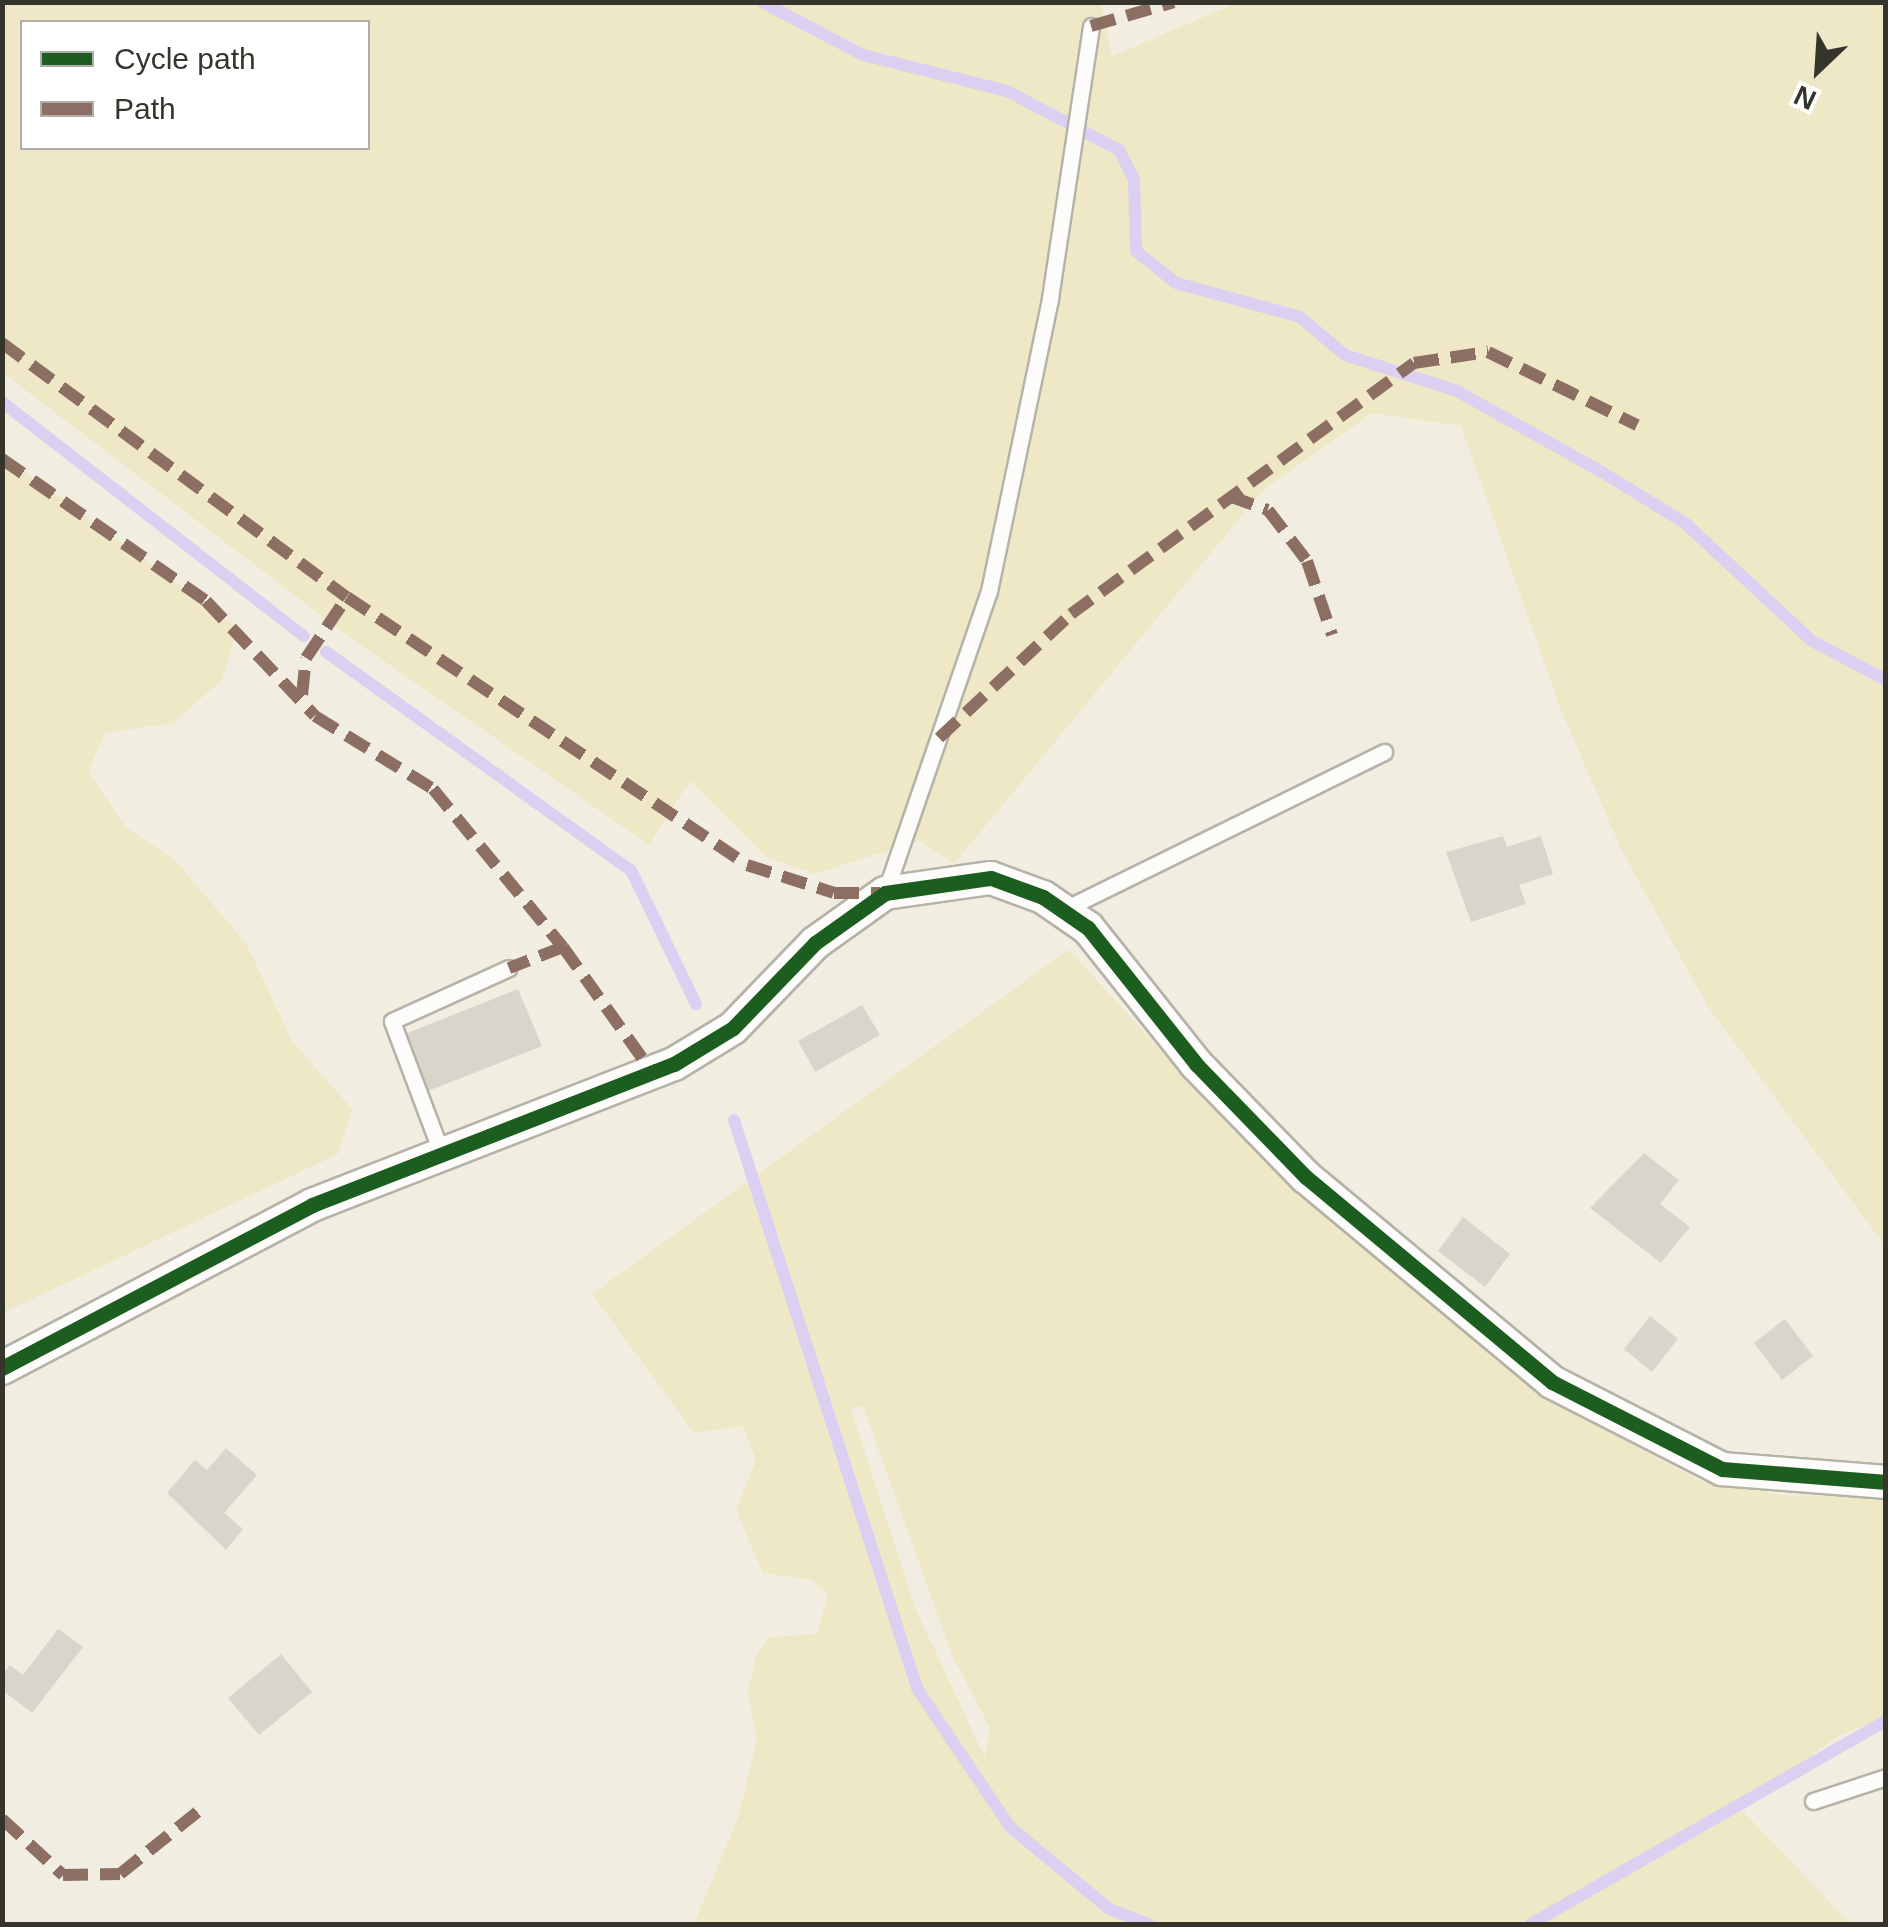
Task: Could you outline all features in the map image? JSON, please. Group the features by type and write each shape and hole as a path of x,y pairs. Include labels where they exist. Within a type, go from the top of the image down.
{"street":[{"path":"2,1368 312,1205 674,1064 733,1028 815,943 885,892 991,878 1063,910 1306,1177 1552,1382 1722,1469 1886,1482"}],"lane":[{"path":"885,892 989,591 1050,298 1090,26"},
{"path":"1063,910 1384,752"},
{"path":"443,1157 392,1020 509,968"},
{"path":"1813,1802 1886,1776"}],"shaded area":[{"path":"1101,2 1112,56 1236,3 1885,3 1885,1246 1708,1007 1621,849 1559,705 1461,426 1372,413 1263,490 954,864 920,841 814,874 766,857 690,781 649,845 352,639 3,373 2,3"},
{"path":"3,455 238,628 222,680 173,723 105,733 88,771 126,827 174,859 246,943 292,1041 352,1109 338,1154 3,1313"},
{"path":"1069,949 1233,1131 1585,1419 1700,1481 1790,1496 1885,1495 1885,1716 1835,1738 1741,1809 1851,1924 694,1924 738,1818 757,1740 748,1691 756,1656 769,1637 817,1634 828,1595 813,1580 763,1573 736,1510 756,1460 743,1426 694,1433 592,1294","holes":["863,1406 952,1655 990,1728 985,1758 914,1605 851,1409"]}],"building":[{"path":"1503,836 1507,847 1541,836 1553,874 1519,885 1526,904 1471,922 1446,852"},
{"path":"518,989 542,1046 428,1091 405,1034"},
{"path":"862,1005 880,1035 815,1072 798,1041"},
{"path":"1644,1153 1679,1180 1660,1204 1690,1227 1661,1263 1590,1208"},
{"path":"1463,1217 1510,1254 1485,1287 1438,1251"},
{"path":"1650,1316 1678,1339 1652,1372 1624,1349"},
{"path":"1785,1319 1813,1356 1782,1380 1754,1343"},
{"path":"226,1448 257,1475 224,1513 243,1529 226,1550 167,1493 195,1460 207,1470"},
{"path":"58,1629 83,1647 32,1713 2,1690 2,1675 10,1665 23,1675"},
{"path":"281,1654 312,1692 259,1735 228,1698"}],"waterway":[{"path":"762,2 863,55 1007,91 1119,150 1134,179 1136,251 1176,283 1300,317 1345,355 1457,391 1602,472 1685,523 1812,641 1886,680"},
{"path":"2,402 304,636"},
{"path":"326,652 631,870 696,1004"},
{"path":"734,1120 917,1688 1010,1827 1109,1909 1148,1924"},
{"path":"1531,1924 1886,1721"}],"marked path":[{"path":"1091,26 1174,2"},
{"path":"2,343 347,597 747,865 834,893 880,893"},
{"path":"939,738 1071,614 1414,363 1488,352 1637,425"},
{"path":"2,459 206,601 315,716 433,789 563,947 509,968"},
{"path":"1229,496 1268,510 1307,561 1332,635"},
{"path":"302,695 306,658 347,597"},
{"path":"563,947 653,1073"},
{"path":"2,1819 63,1875 120,1874 205,1806"}],"cycle path":[{"path":"2,1368 312,1205 674,1064 733,1028 815,943 885,893 991,878 1043,897 1088,928 1196,1064 1306,1177 1552,1382 1722,1469 1886,1482"}]}
